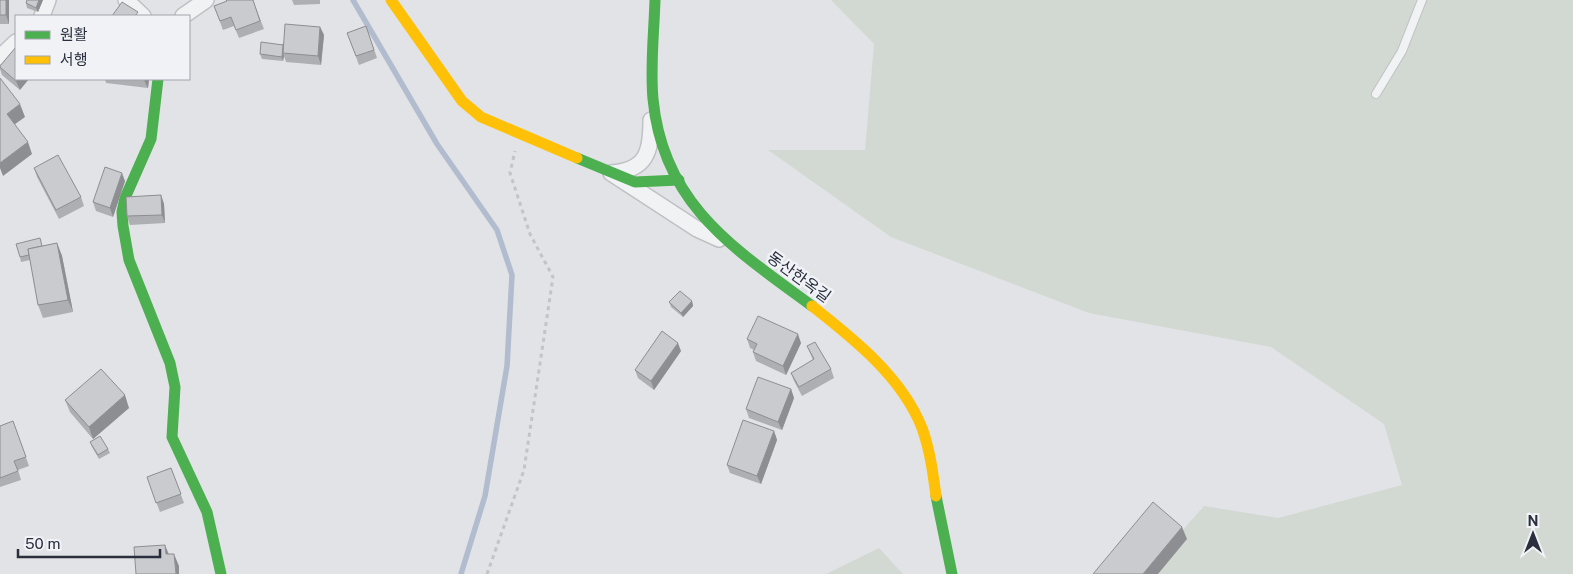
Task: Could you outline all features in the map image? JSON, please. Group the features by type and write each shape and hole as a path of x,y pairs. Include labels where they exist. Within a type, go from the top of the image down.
{"street":[{"path":"42,15 48,0"},
{"path":"126,0 142,15"},
{"path":"184,15 206,0"},
{"path":"391,0 462,101 481,116 519,134 635,182 679,180"},
{"name":"동산한옥길","path":"654,0 652,91 662,141 679,180 703,218 727,243 829,319 862,348 887,374 911,406 923,430 952,574"},
{"path":"0,57 15,43"},
{"path":"158,80 152,139 127,191 122,212 123,226 134,274 172,369 175,398 172,437 207,512 221,574"},
{"path":"611,173 635,168 646,156 651,141 652,91"},
{"path":"611,173 697,229 727,243"}],"lane":[{"path":"1376,94 1402,51 1422,0"}],"path":[{"path":"487,574 524,470 553,277 530,234 510,173 519,134"}],"shaded area":[{"path":"831,0 1573,0 1573,574 1144,574 1204,506 1278,518 1402,485 1384,424 1271,347 1089,313 891,237 768,150 865,150 874,44"},
{"path":"879,548 903,574 826,574"}],"building":[{"path":"0,0 6,0 6,15 0,15"},
{"path":"27,0 39,0 36,8 26,3"},
{"path":"226,0 253,0 260,21 236,30 231,17 220,21 214,6"},
{"path":"122,2 138,12 136,15 113,15"},
{"path":"285,24 320,27 318,56 283,53"},
{"path":"366,26 374,50 356,56 347,33"},
{"path":"261,42 283,45 282,57 260,54"},
{"path":"15,48 15,80 18,80 16,81 0,66"},
{"path":"0,78 20,104 7,114 28,142 0,163"},
{"path":"58,155 81,197 56,210 34,168"},
{"path":"105,167 122,173 110,208 93,202"},
{"path":"161,195 162,215 127,216 126,197"},
{"path":"40,238 42,246 28,249 29,255 20,257 16,244"},
{"path":"57,243 68,300 38,305 28,249"},
{"path":"680,291 692,301 681,313 669,302"},
{"path":"758,316 798,334 783,366 753,352 757,344 747,339"},
{"path":"662,331 678,343 651,381 635,370"},
{"path":"815,342 831,369 799,387 791,373 814,359 807,346"},
{"path":"101,369 125,395 89,427 65,400"},
{"path":"758,377 791,389 778,422 746,409"},
{"path":"743,420 774,431 757,476 727,465"},
{"path":"13,421 26,457 14,461 18,471 0,478 0,426"},
{"path":"100,436 108,449 98,455 90,442"},
{"path":"171,468 181,494 156,503 147,477"},
{"path":"1153,502 1182,527 1143,574 1093,574"},
{"path":"165,545 166,554 174,554 176,574 136,574 134,547"}],"waterway":[{"path":"353,0 437,144 497,230 512,275 507,366 485,496 461,574"}],"traffic: fast":[{"path":"655,0 652,62 653,99 660,136 671,168 687,196 707,221 756,265 812,306"},
{"path":"158,80 151,139 125,198 122,212 123,226 129,260 170,363 175,387 172,437 207,512 221,574"},
{"path":"577,158 635,182 679,180"},
{"path":"936,496 952,574"}],"traffic: slow":[{"path":"391,0 462,101 481,117 577,158"},
{"path":"812,306 875,360 902,392 913,409 925,436 936,496"}]}
